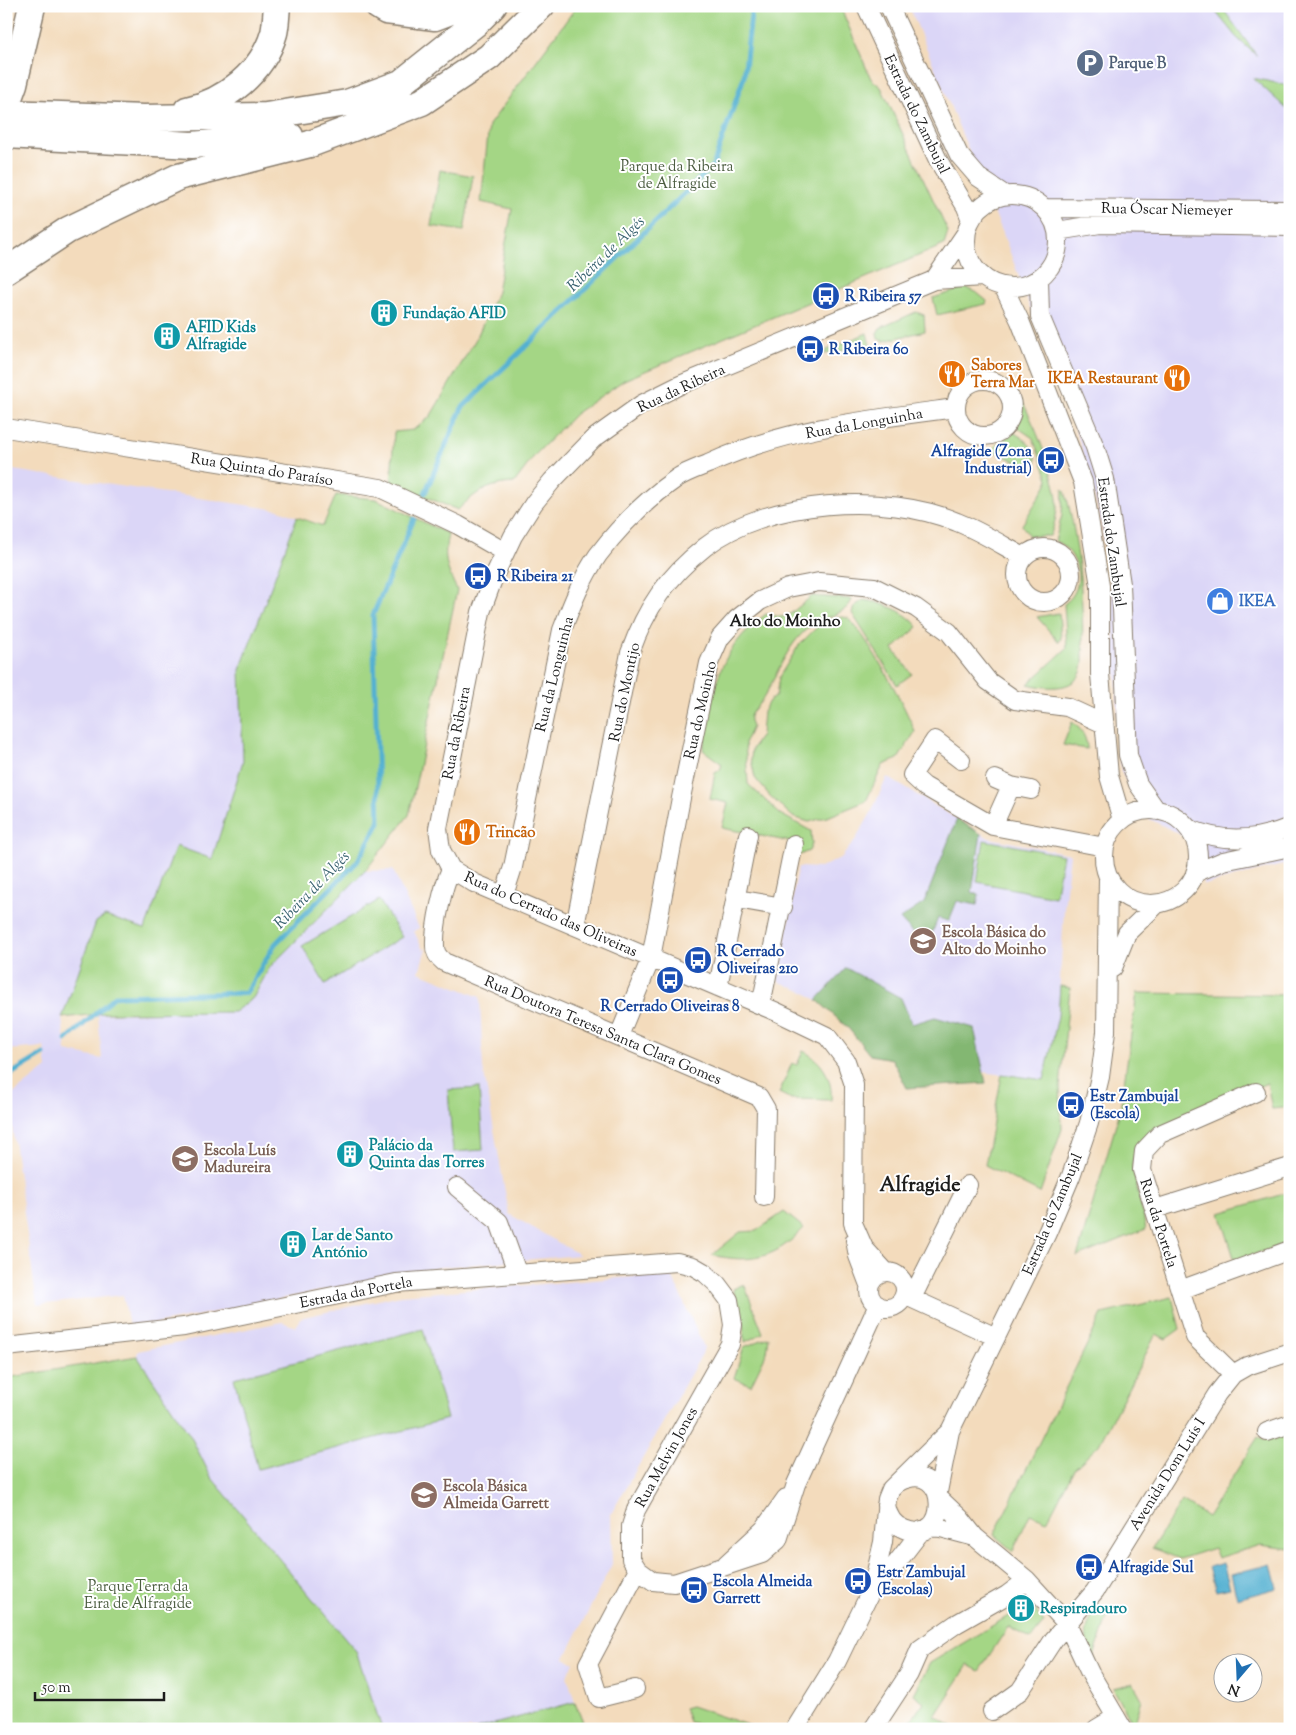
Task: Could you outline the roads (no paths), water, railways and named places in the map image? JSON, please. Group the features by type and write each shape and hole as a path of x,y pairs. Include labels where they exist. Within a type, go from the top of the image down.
{"highway":[{"path":"6,135 144,118 200,107 223,97 254,71 274,34 277,6"},
{"path":"378,6 386,11 434,17 464,6"},
{"path":"401,83 476,23 493,6"},
{"path":"144,118 266,116 347,103 401,83 451,60 514,6"},
{"path":"6,271 68,230 178,177 310,144 422,102 489,57 541,6"},
{"path":"6,106 14,84 33,7"},
{"path":"6,114 192,145 345,131"}],"street":[{"name":"Estrada do Zambujal","path":"866,6 938,160 966,207 968,227"},
{"name":"Estrada do Zambujal","path":"889,6 959,155 978,177 1005,195"},
{"path":"1005,195 1026,197 1044,208 1052,218 1057,231 1058,244 1055,257 1048,269 1039,278 1022,286 1003,286 983,277 970,258 966,247 968,227 979,208 991,200 1005,195"},
{"name":"Rua Óscar Niemeyer","path":"1044,208 1290,210"},
{"name":"Rua Óscar Niemeyer","path":"1057,231 1100,224 1290,227"},
{"name":"Rua da Ribeira","path":"934,280 947,265 968,227"},
{"name":"Rua da Ribeira","path":"451,869 439,841 440,816 481,612 505,552 534,503 552,480 593,439 642,404 680,385 934,280 983,277"},
{"name":"Estrada do Zambujal","path":"1039,278 1040,316 1095,447 1105,480 1121,584 1128,755 1138,784 1157,811"},
{"name":"Estrada do Zambujal","path":"1003,286 1020,321 1083,482 1100,586 1100,674 1109,776 1122,820"},
{"name":"Rua da Longuinha","path":"504,895 513,867 562,630 574,598 598,556 621,528 648,500 678,478 733,452 872,418 956,408"},
{"name":"Rua Quinta do Paraíso","path":"6,428 380,488 458,525 505,552"},
{"name":"Rua do Montijo","path":"575,926 630,653 640,624 654,600 672,577 707,545 729,532 778,514 814,506 876,504 929,513 956,521 1024,557"},
{"name":"Rua do Moinho","path":"651,958 679,807 709,663 720,638 737,620 760,601 788,588 820,582 874,587 916,608 949,632 988,681 1015,700 1067,707 1104,724"},
{"path":"961,760 935,740 912,775 924,786 993,826 1105,847"},
{"path":"993,826 1003,782 1031,790"},
{"path":"1188,828 1198,850 1195,873 1184,890 1167,901 1158,904 1143,904 1129,898 1117,889 1108,877 1104,857 1105,847 1111,832 1122,820 1144,811 1157,811 1168,814 1188,828 1221,839 1259,837 1290,827"},
{"path":"718,987 737,899 748,835"},
{"path":"761,1005 783,907 794,844"},
{"path":"1195,873 1223,861 1256,856 1290,847"},
{"name":"Rua do Cerrado das Oliveiras","path":"451,869 474,883 761,1005 818,1030 827,1036 838,1048 850,1071 855,1103 852,1169 855,1229 858,1256 869,1286"},
{"name":"Rua Doutora Teresa Santa Clara Gomes","path":"451,869 445,883 435,946 437,956 444,962 759,1097 766,1109 764,1197"},
{"name":"Estrada do Zambujal","path":"872,1589 938,1514 939,1496 950,1431 1048,1233 1071,1176 1089,1123 1100,1077 1106,1032 1108,877"},
{"path":"737,899 783,907"},
{"name":"Estrada do Zambujal","path":"1108,983 1116,956 1124,938 1158,904"},
{"name":"Rua do Cerrado das Oliveiras","path":"619,1036 651,958"},
{"name":"Rua da Portela","path":"1233,1374 1195,1337 1142,1170 1144,1151 1160,1134 1256,1092"},
{"path":"1155,1209 1290,1167"},
{"path":"968,1184 908,1296 895,1305 884,1307 878,1305 870,1297 869,1286 875,1276 886,1272 892,1273 902,1280 908,1296 996,1337"},
{"path":"457,1187 498,1222 517,1272"},
{"name":"Rua do Cerrado das Oliveiras","path":"855,1229 864,1248 886,1272"},
{"path":"1180,1290 1290,1250"},
{"name":"Estrada da Portela","path":"6,1347 184,1327 396,1282 677,1262 693,1266 706,1273"},
{"name":"Rua Melvin Jones","path":"638,1570 631,1559 631,1526 636,1510 730,1344 733,1326 729,1300 706,1273"},
{"path":"635,1689 599,1698 588,1664 638,1570 653,1581 674,1583 722,1567 764,1529 796,1484 878,1305"},
{"name":"Avenida Dom Luís I","path":"992,1710 1020,1691 1054,1639 1095,1591 1218,1394 1233,1374 1247,1366 1290,1352"},
{"path":"1267,1432 1290,1424"},
{"name":"Estrada do Zambujal","path":"795,1729 837,1661 872,1589 883,1542 886,1504 890,1489 950,1431"},
{"path":"898,1482 913,1477 920,1478 933,1486 939,1496 960,1518 974,1537 1026,1580 1067,1624 1090,1673 1119,1723 1096,1729"},
{"path":"886,1504 890,1518 900,1528 907,1530 941,1528 974,1537"},
{"path":"873,1729 898,1693 920,1649 956,1624 1007,1595 1026,1580"}],"water":[{"path":"1223,1563 1230,1588 1216,1591 1209,1567"},
{"path":"1271,1564 1277,1588 1237,1599 1231,1574"}],"waterway":[{"name":"Ribeira de Algés","path":"425,493 462,408 713,166 744,77 752,6"},
{"name":"Ribeira de Algés","path":"66,1040 115,996 246,993 275,944 357,862 379,823 373,615 414,519"},
{"name":"Ribeira de Algés","path":"6,1077 44,1054"}],"place":[{"name":"Parque B","path":"1090,63"},
{"name":"R Ribeira 57","path":"826,296"},
{"name":"Fundação AFID","path":"384,313"},
{"name":"AFID Kids Alfragide","path":"167,336"},
{"name":"R Ribeira 60","path":"810,349"},
{"name":"Sabores Terra Mar","path":"952,374"},
{"name":"IKEA Restaurant","path":"1177,378"},
{"name":"Alfragide (Zona Industrial)","path":"1051,460"},
{"name":"R Ribeira 21","path":"478,576"},
{"name":"IKEA","path":"1220,601"},
{"name":"Trincão","path":"467,832"},
{"name":"Escola Básica do Alto do Moinho","path":"923,941"},
{"name":"R Cerrado Oliveiras 210","path":"698,960"},
{"name":"R Cerrado Oliveiras 8","path":"670,980"},
{"name":"Estr Zambujal (Escola)","path":"1071,1105"},
{"name":"Palácio da Quinta das Torres","path":"350,1154"},
{"name":"Escola Luís Madureira","path":"185,1159"},
{"name":"Lar de Santo António","path":"293,1244"},
{"name":"Escola Básica Almeida Garrett","path":"424,1495"},
{"name":"Alfragide Sul","path":"1089,1567"},
{"name":"Estr Zambujal (Escolas)","path":"858,1581"},
{"name":"Escola Almeida Garrett","path":"694,1590"},
{"name":"Respiradouro","path":"1021,1608"}],"district":[{"name":"Alto do Moinho","path":"785,620"},
{"name":"Alfragide","path":"920,1184"}],"park label":[{"name":"Parque da Ribeira de Alfragide","path":"677,174"},
{"name":"Parque Terra da Eira de Alfragide","path":"138,1594"}]}
